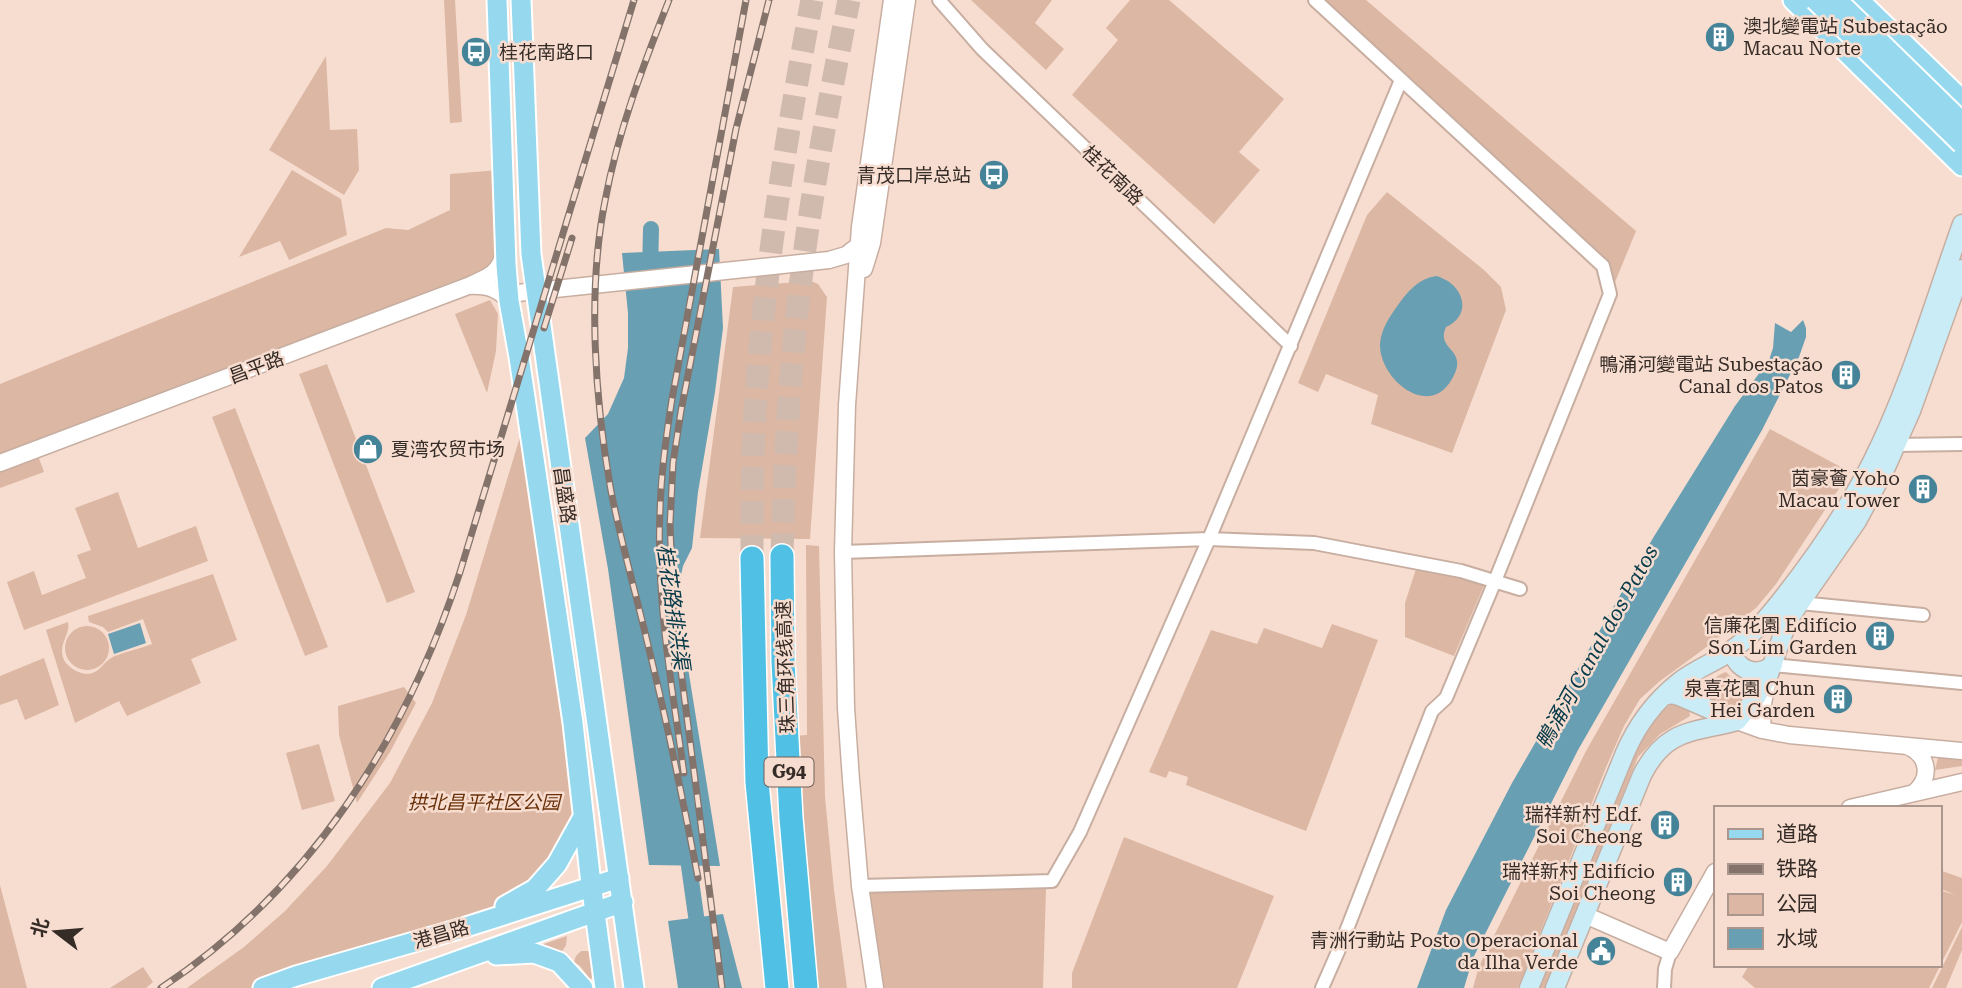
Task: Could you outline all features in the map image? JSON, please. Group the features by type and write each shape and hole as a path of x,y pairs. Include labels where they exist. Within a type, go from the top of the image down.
{"highway":[{"name":"珠三角环线高速","path":"782,556 783,661 791,818 806,988"},
{"name":"珠三角环线高速","path":"751,558 757,782 776,988"}],"main road":[{"name":"昌盛路","path":"498,0 508,292 571,709 605,988"},
{"name":"昌盛路","path":"520,0 532,291 634,988"},
{"path":"1793,0 1906,111 1961,160"},
{"path":"1815,0 1961,160"},
{"path":"1828,0 1823,6 1823,16 1852,58"},
{"path":"1837,0 1962,122"},
{"path":"1859,0 1962,100"},
{"path":"1906,111 1923,110 1935,98 1930,78 1912,52"},
{"path":"1912,52 1937,71 1962,78"},
{"path":"1530,988 1631,739 1647,714 1690,674 1732,650 1750,635 1810,564 1843,514 1867,471 1897,406 1962,224"},
{"path":"1555,988 1648,763 1668,743 1692,730 1737,721 1755,699 1771,670 1788,620 1857,521 1912,411 1962,269"},
{"path":"1732,650 1735,661 1747,671 1771,670"},
{"path":"1664,696 1672,694 1683,697 1737,721"},
{"path":"1683,697 1695,712 1692,730"},
{"path":"466,927 534,890 556,864 583,817"},
{"name":"港昌路","path":"263,988 619,878"},
{"name":"港昌路","path":"382,988 623,902"},
{"path":"474,956 534,953 559,962 583,988"}],"street":[{"path":"866,244 862,215 892,0"},
{"path":"875,988 860,886 846,708 843,552 847,405 856,291 907,0"},
{"name":"桂花南路","path":"939,0 982,49 1291,346"},
{"path":"1315,0 1603,266 1610,294 1446,698 1432,711 1322,988"},
{"path":"860,886 1052,881 1080,832 1209,539 1402,80"},
{"name":"昌平路","path":"0,463 468,286 488,276 500,266 505,241"},
{"path":"468,286 479,285 500,292 517,293 734,271 829,260 846,255 866,244"},
{"path":"829,260 846,270 856,291"},
{"path":"533,265 546,282 566,288"},
{"path":"1896,445 1962,444"},
{"path":"843,552 1209,539 1314,543 1461,571 1520,589"},
{"path":"1800,603 1923,615"},
{"path":"1762,730 1763,703 1771,670 1962,683"},
{"path":"1737,721 1762,730 1789,735 1962,751"},
{"path":"1907,746 1921,755 1927,771 1921,787 1914,793"},
{"path":"1859,806 1962,782"},
{"path":"1664,988 1665,969 1670,952 1714,874"},
{"path":"1585,915 1670,952"}],"green space":[{"path":"444,0 455,0 462,122 450,123"},
{"path":"971,0 1052,0 1035,23 1064,49 1046,70"},
{"path":"1130,0 1169,0 1284,99 1239,152 1260,170 1214,224 1072,95 1118,40 1106,28"},
{"path":"1312,0 1366,0 1636,231 1613,287 1608,263"},
{"path":"326,56 330,130 357,129 359,170 344,195 269,150"},
{"path":"292,170 341,199 347,235 289,260 280,241 239,257"},
{"path":"499,170 501,267 0,459 0,384 386,228 408,230 450,210 450,174"},
{"path":"1387,192 1484,270 1501,287 1506,310 1452,453 1371,424 1378,395 1326,374 1318,392 1298,383 1367,215"},
{"path":"811,281 818,284 827,297 810,539 700,538 733,287"},
{"path":"490,300 498,314 496,351 487,393 455,314"},
{"path":"327,364 415,592 387,603 299,374"},
{"path":"235,408 328,647 305,656 212,417"},
{"name":"拱北昌平社区公园","path":"526,417 583,817 534,889 466,926 260,988 187,988 244,947 285,911 327,866 390,783 432,703 466,615"},
{"path":"1770,429 1850,472 1776,584 1756,608 1640,699 1624,726 1607,765 1518,988 1473,988 1479,966 1586,751"},
{"path":"37,453 44,472 0,488 0,467"},
{"path":"118,492 138,548 196,526 208,561 24,630 7,582 34,571 42,595 86,578 77,555 91,550 75,508"},
{"path":"806,545 819,546 825,797 847,988 809,988 791,736 807,735"},
{"path":"1417,566 1485,583 1454,656 1405,637 1405,603"},
{"path":"213,574 237,640 191,659 201,683 127,716 119,701 75,723 46,630 68,622 62,649 64,660 76,671 90,674 115,656 152,644 143,619 108,632 89,622 88,616"},
{"path":"1332,624 1378,640 1306,831 1186,785 1188,777 1169,771 1166,778 1149,772 1211,630 1257,644 1264,628 1322,648"},
{"path":"87,626 96,627 103,632 108,639 108,657 103,664 96,669 87,670 78,669 71,664 66,657 65,648 66,639 71,632 78,627"},
{"path":"44,658 59,705 25,720 17,699 0,705 0,676"},
{"path":"1726,672 1733,679 1746,681 1747,690 1742,703 1726,709 1713,700 1711,684 1716,677"},
{"path":"404,687 416,703 390,752 357,803 339,735 338,706"},
{"path":"1674,702 1689,709 1690,716 1660,734 1638,757 1545,988 1537,988 1629,759 1654,721"},
{"path":"319,744 335,801 302,810 286,753"},
{"path":"1939,753 1962,755 1962,766 1935,770"},
{"path":"1124,837 1274,896 1237,988 1072,988 1072,973"},
{"path":"1941,871 1962,878 1962,922 1941,964 1941,891 1955,895 1941,889"},
{"path":"0,885 27,988 0,988"},
{"path":"1046,889 1043,988 881,988 865,891"},
{"path":"1962,927 1962,950 1946,988 1932,988"},
{"path":"567,936 566,945 560,955 538,946"},
{"path":"581,951 589,951 593,977 590,979 574,962"},
{"path":"143,967 153,982 146,988 110,988"},
{"path":"1748,967 1940,967 1929,988 1755,988 1742,977"}],"water":[{"path":"719,249 723,328 692,548 683,566 679,585 682,631 720,866 649,865 608,569 585,438 608,414 624,378 628,348 628,313 622,253"},
{"path":"1436,276 1453,285 1462,299 1460,315 1446,327 1444,335 1455,355 1456,369 1442,391 1431,396 1419,395 1396,381 1382,357 1380,344 1389,318 1406,295 1414,286"},
{"name":"鴨涌河 Canal dos Patos","path":"1803,320 1806,337 1799,357 1762,430 1578,750 1473,958 1464,988 1417,988 1446,910 1512,783 1653,538 1735,406 1769,360 1775,323 1791,332"},
{"path":"140,623 146,643 114,654 108,634"},
{"path":"723,914 742,988 678,988 668,921"}],"waterway":[{"name":"桂花路排洪渠","path":"650,273 651,229"},
{"name":"桂花路排洪渠","path":"686,845 699,937"}],"tunnel":[{"path":"752,558 754,427 766,287 779,191 812,0"},
{"path":"782,556 789,399 803,267 820,152 849,0"}],"railway":[{"path":"161,988 214,949 263,905 307,857 346,806 381,751 411,694 460,572 634,0"},
{"path":"669,0 632,99 610,175 599,236 595,346 601,420 611,491 662,703 698,878"},
{"path":"684,773 670,676 660,577 661,483 672,399 746,0"},
{"path":"722,988 674,617 670,525 673,463 681,411 736,129 769,0"},
{"path":"544,328 572,238"}],"place":[{"name":"澳北變電站 Subestação Macau Norte","path":"1720,37"},
{"name":"桂花南路口","path":"476,52"},
{"name":"青茂口岸总站","path":"994,175"},
{"name":"鴨涌河變電站 Subestação Canal dos Patos","path":"1846,375"},
{"name":"夏湾农贸市场","path":"368,449"},
{"name":"茵豪薈 Yoho Macau Tower","path":"1923,489"},
{"name":"信廉花園 Edifício Son Lim Garden","path":"1880,636"},
{"name":"泉喜花園 Chun Hei Garden","path":"1838,699"},
{"name":"瑞祥新村 Edf. Soi Cheong","path":"1665,825"},
{"name":"瑞祥新村 Edifício Soi Cheong","path":"1678,882"},
{"name":"青洲行動站 Posto Operacional da Ilha Verde","path":"1601,951"}]}
